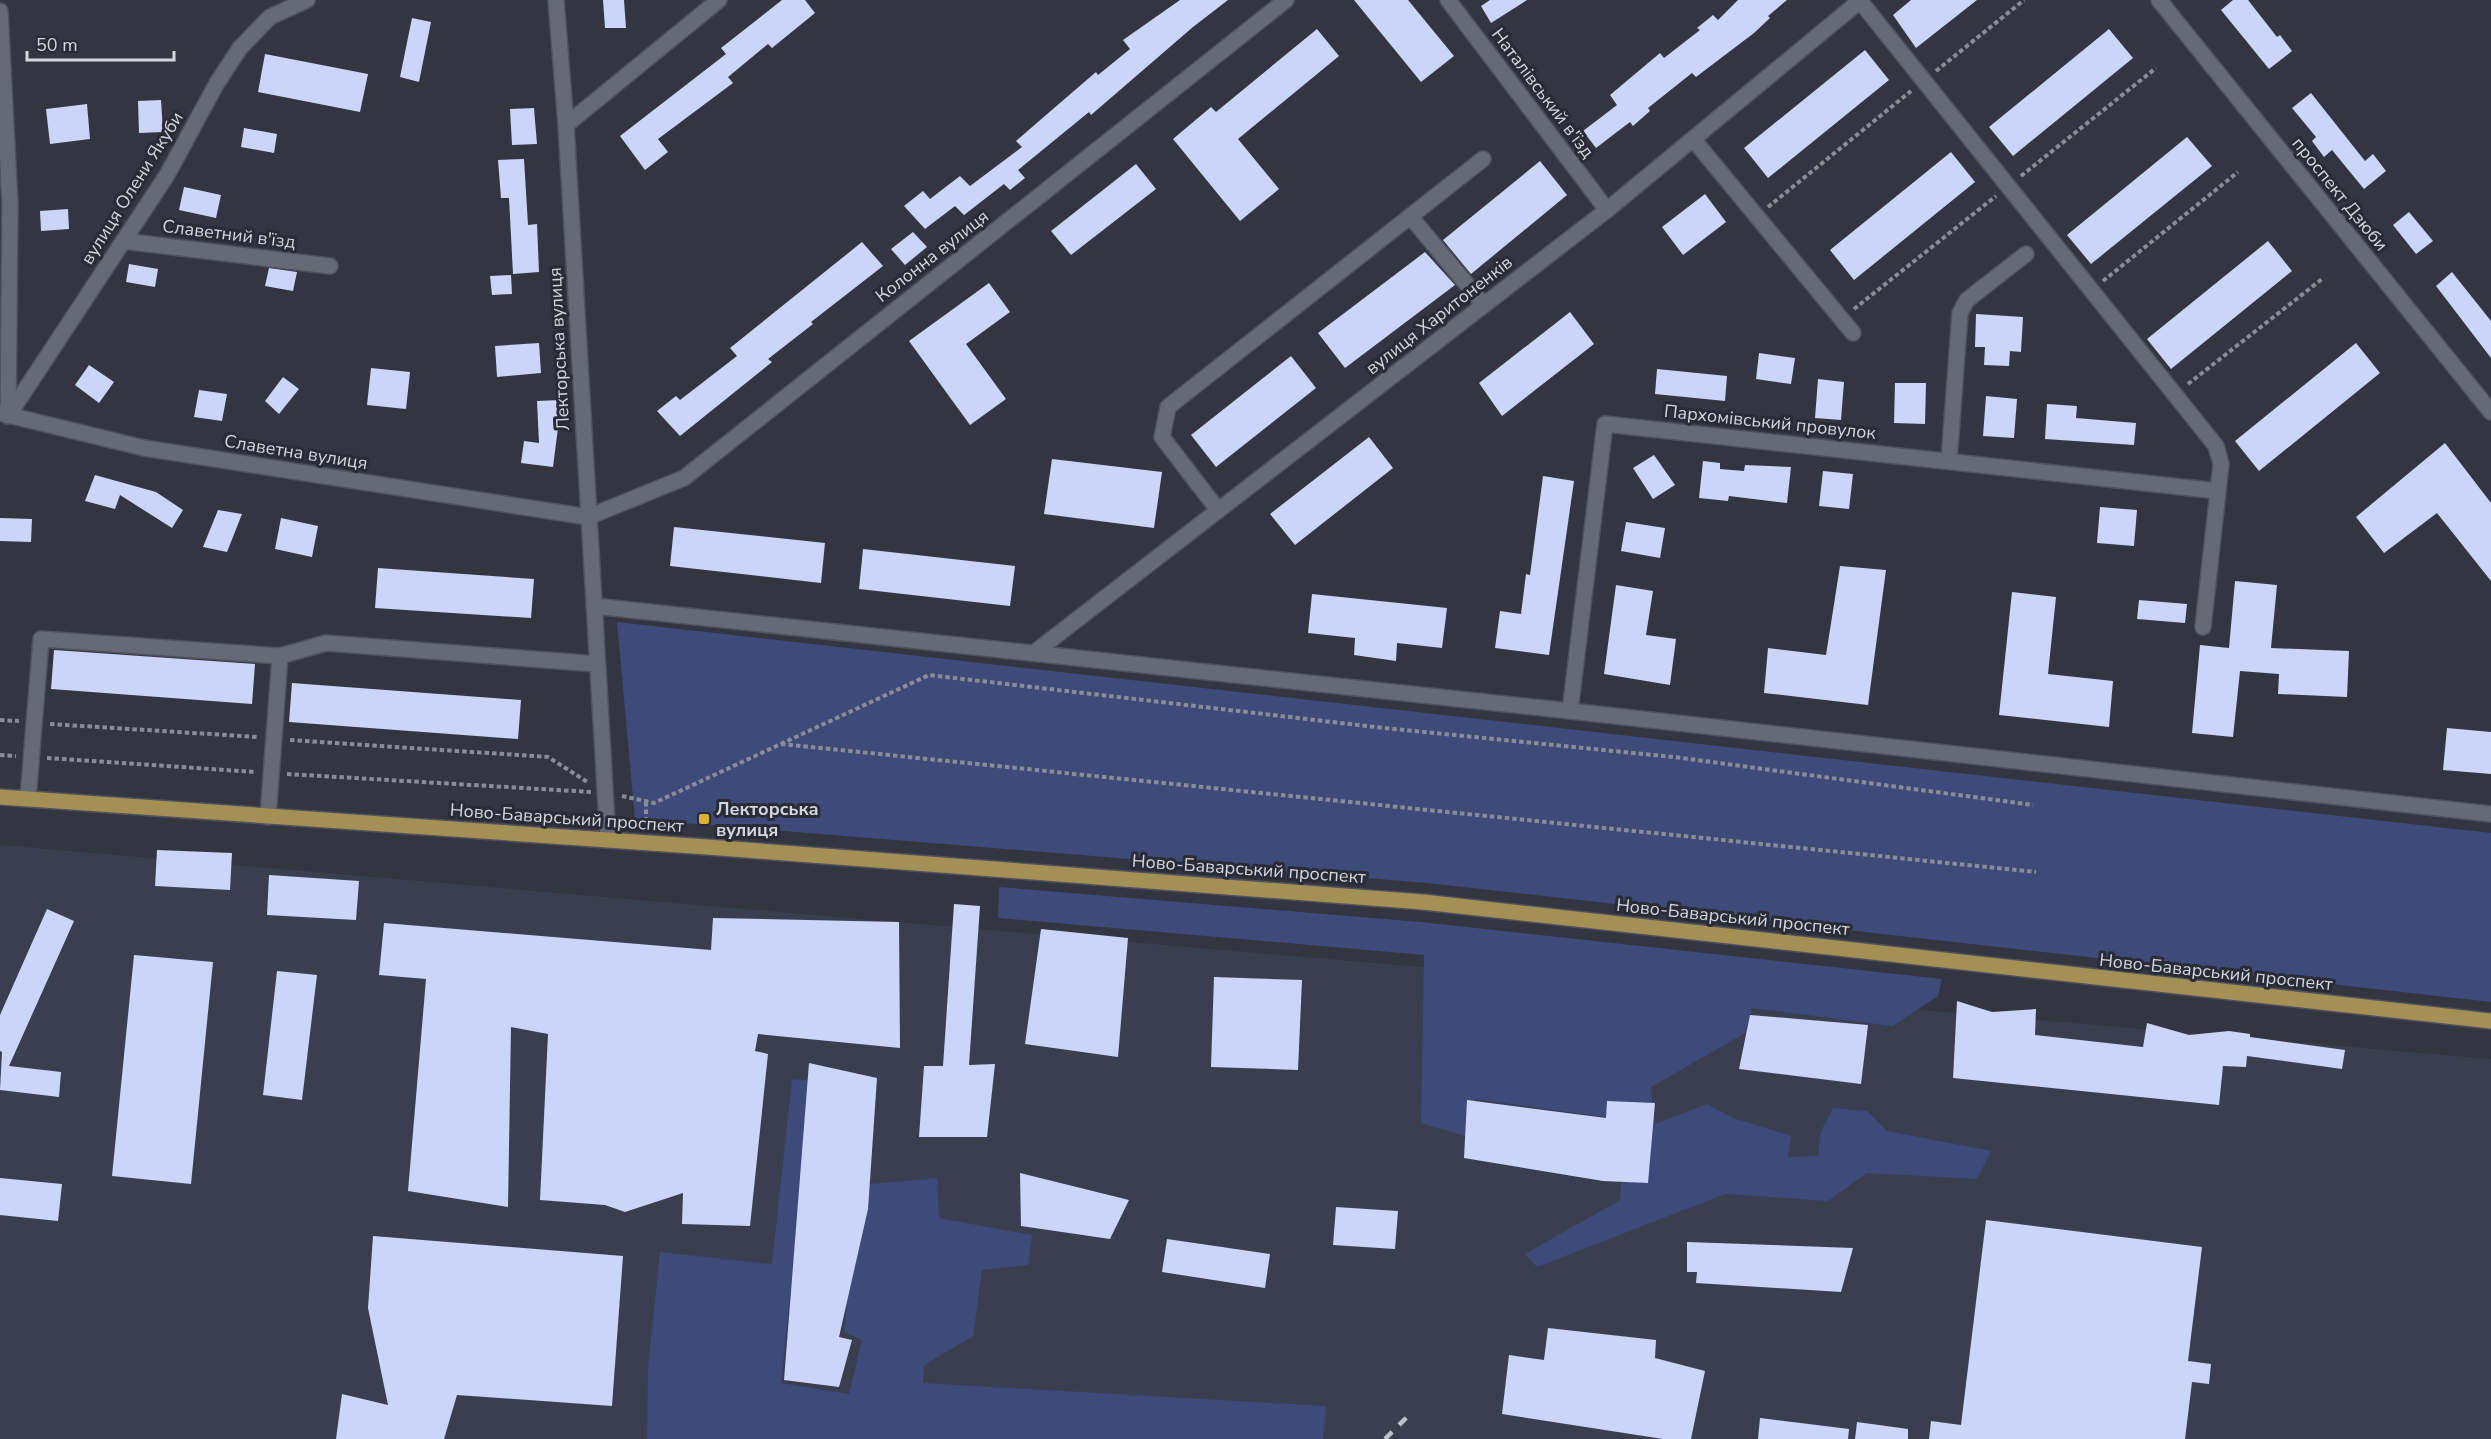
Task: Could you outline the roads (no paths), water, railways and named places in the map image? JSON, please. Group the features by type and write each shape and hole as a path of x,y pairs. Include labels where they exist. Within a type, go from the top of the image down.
{"main road":[{"name":"Ново-Баварський проспект","path":"0,797 608,840 1423,902 2491,1021"}],"street":[{"name":"вулиця Олени Якуби","path":"4,415 167,175 217,83 240,48 270,17 307,0"},
{"name":"Лекторська вулиця","path":"556,0 566,125 608,840"},
{"path":"566,125 719,0"},
{"name":"Колонна вулиця","path":"588,517 684,478 1286,0"},
{"name":"Наталівський в'їзд","path":"1448,0 1607,210"},
{"name":"проспект Дзюби","path":"2159,0 2491,412"},
{"path":"1860,1 2216,446 2221,464 2203,627"},
{"name":"вулиця Харитоненків","path":"1035,652 1607,210 1860,1"},
{"path":"0,11 10,204 4,415"},
{"path":"1692,139 1852,333"},
{"path":"1218,510 1162,437 1168,407 1483,159"},
{"path":"1410,216 1484,305"},
{"name":"Славетний в'їзд","path":"123,241 330,266"},
{"path":"1949,461 1960,313 1967,300 2026,254"},
{"name":"Славетна вулиця","path":"4,415 144,448 588,517"},
{"name":"Пархомівський провулок","path":"1570,711 1605,424 2218,491"},
{"path":"594,606 1035,652 2491,814"},
{"path":"28,799 41,639 280,656 326,643 597,664"},
{"path":"268,817 280,656"}],"railway":[{"path":"1385,1439 1411,1413"}],"place":[{"name":"Лекторська вулиця","path":"704,819"}]}
